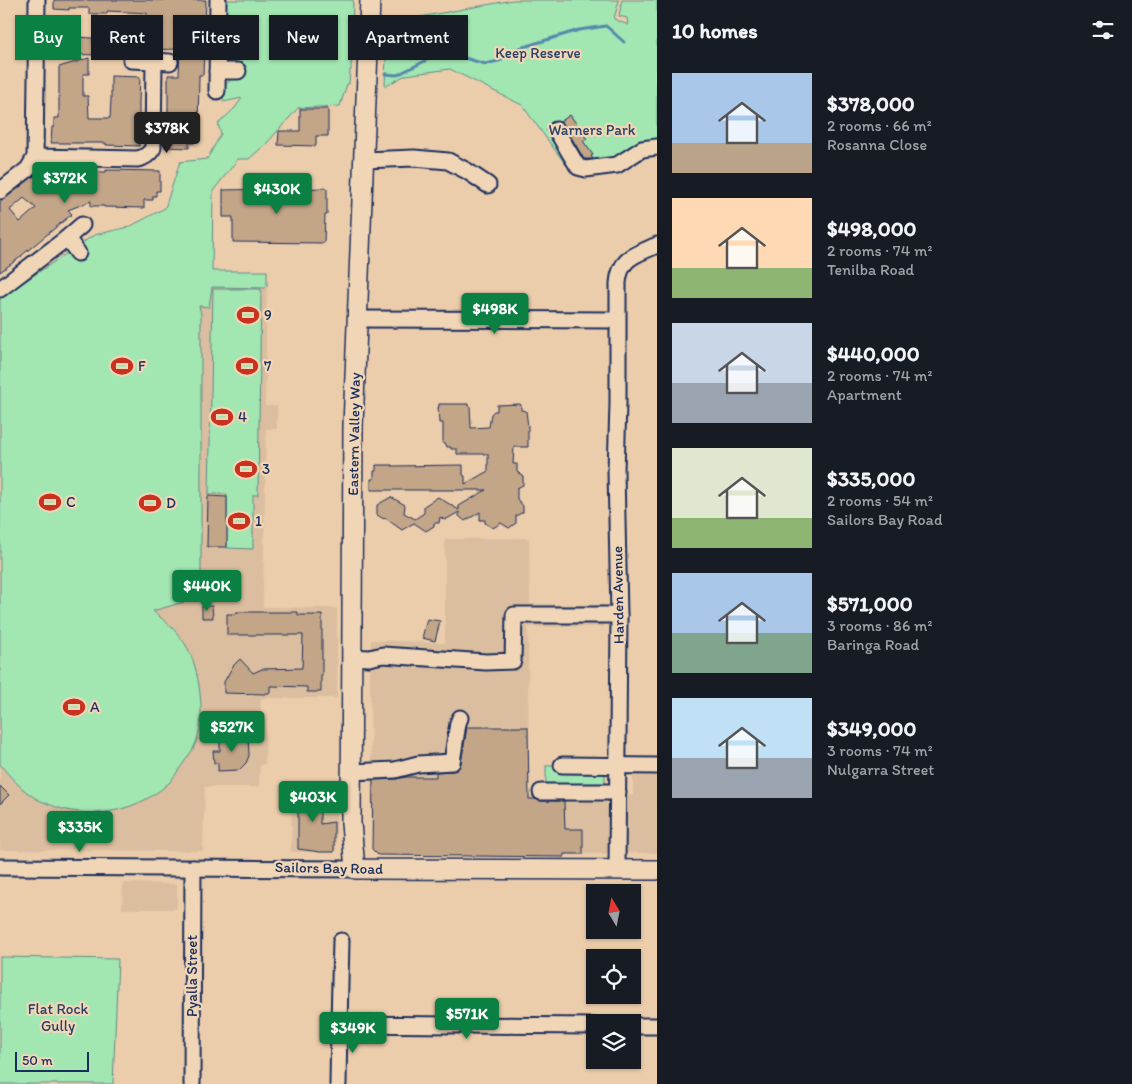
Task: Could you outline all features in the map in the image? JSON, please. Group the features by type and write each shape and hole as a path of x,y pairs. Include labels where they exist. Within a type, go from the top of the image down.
{"main road":[{"name":"Eastern Valley Way","path":"355,869 351,823 353,442 370,0"},
{"name":"Sailors Bay Road","path":"355,869 657,870"}],"street":[{"path":"0,191 28,169 35,157 37,0"},
{"path":"217,91 218,0"},
{"path":"35,157 137,159 147,156 151,152 162,62 131,60"},
{"path":"217,71 238,71"},
{"path":"556,130 578,167 586,169 617,165 642,149 657,147"},
{"path":"364,160 414,158 448,161 488,185"},
{"path":"0,289 82,225"},
{"path":"67,238 78,253"},
{"name":"Harden Avenue","path":"617,870 618,615 616,471 618,283 621,268 625,263 657,245"},
{"path":"357,319 618,320"},
{"path":"352,657 369,658 383,655 486,662 513,661 514,615 618,615"},
{"path":"351,772 395,770 418,764 452,762 460,718"},
{"path":"562,765 657,766"},
{"path":"541,792 618,792"},
{"name":"Sailors Bay Road","path":"0,867 355,869"},
{"name":"Pyalla Street","path":"192,1084 193,868"},
{"path":"338,1084 341,941"},
{"path":"338,1024 586,1026"},
{"path":"641,1026 657,1026"}],"shaded area":[{"path":"212,271 267,271 265,406 277,406 277,429 266,429 263,607 337,608 337,698 261,698 260,720 266,720 265,764 260,765 259,787 205,787 203,851 0,850 0,301"},
{"path":"529,538 530,604 604,605 604,627 528,627 529,796 633,795 633,771 657,771 657,853 565,854 564,857 489,856 372,849 371,640 445,643 445,539"},
{"path":"292,787 337,787 336,852 291,852"},
{"path":"123,883 177,884 177,909 122,909"}],"green space":[{"path":"225,0 353,0 353,15 348,15 348,60 351,60 349,84 347,84 340,106 298,108 267,143 249,159 238,159 213,191 212,271 267,271 267,286 265,288 212,287 209,307 199,306 201,314 201,589 187,601 153,611 177,633 188,648 193,660 201,702 199,734 196,742 170,781 157,793 130,806 116,810 101,813 71,811 35,798 25,791 0,764 0,298 94,235 129,227 165,208 180,162 207,159 221,134 218,124 235,108 242,98 223,102 224,86 233,78 231,64 227,60 259,60 259,15 226,15"},
{"path":"513,0 619,0 614,19 628,25 627,18 619,16 622,0 657,0 657,140 582,170 566,165 522,105 450,69 406,75 385,86 386,60 468,60 468,15 431,15"},
{"path":"213,289 261,289 258,495 253,495 253,549 227,548 227,494 209,494"},
{"path":"546,766 605,766 605,790 546,790"},
{"name":"Flat Rock Gully","path":"0,957 118,959 113,1084 0,1084"}],"building":[{"path":"54,0 206,0 205,15 173,15 173,49 163,49 163,15 107,11 107,14 89,14 89,8 54,9"},
{"path":"81,37 91,38 91,55 81,55"},
{"path":"89,58 89,74 83,74 83,96 88,96 89,118 110,118 111,76 140,77 139,146 106,145 106,143 51,143 54,118 59,118 59,67"},
{"path":"180,60 204,60 203,75 199,75 199,141 189,143 189,148 165,147 168,131 168,75 179,75"},
{"path":"300,109 328,109 328,136 316,136 316,146 278,145 279,131 300,131"},
{"path":"570,115 587,139 583,141 593,155 591,156 593,159 584,159 564,125 560,122"},
{"path":"55,170 56,186 74,180 76,174 106,172 106,170 160,171 160,191 156,191 156,196 153,196 153,200 144,200 144,208 91,206 91,201 68,210 72,214 0,272 0,202 34,176 45,171","holes":["24,198 36,208 20,222 10,210"]},
{"path":"327,188 324,243 233,242 233,217 223,217 223,190"},
{"path":"439,404 468,404 470,406 471,428 489,427 491,414 497,411 497,405 520,404 521,410 526,411 528,447 514,447 513,464 517,464 517,472 523,476 523,485 517,488 517,499 523,506 523,512 516,516 516,523 509,528 501,523 493,528 485,523 485,520 480,520 480,512 465,521 459,516 459,512 445,520 440,517 439,523 434,523 434,526 426,531 414,523 402,530 385,518 377,515 377,505 391,497 405,505 404,513 415,519 424,513 424,506 438,497 459,510 459,506 486,490 371,490 371,479 374,479 376,465 463,465 465,484 488,471 488,454 457,454 457,449 451,449 451,447 443,444 443,423 439,423"},
{"path":"208,496 227,497 227,547 207,547"},
{"path":"202,606 212,606 213,618 202,618"},
{"path":"236,612 298,612 298,615 322,615 321,692 307,692 307,687 270,686 270,693 265,694 224,693 224,682 233,666 240,659 253,673 262,669 302,668 303,635 227,635 227,614 236,614"},
{"path":"427,619 440,621 435,641 422,638"},
{"path":"467,727 528,727 529,799 564,801 565,829 583,829 583,854 564,854 564,857 378,855 372,849 373,780 436,777 436,772 457,770 461,763"},
{"path":"248,735 249,756 246,763 239,770 218,771 218,763 214,763 213,751 220,751 221,736"},
{"path":"0,786 9,795 0,804"},
{"path":"298,788 320,788 320,824 334,822 334,852 298,849"}],"waterway":[{"path":"385,74 397,75 423,62 436,52 444,52 485,64 499,61 517,49 579,30 606,26 624,42"}],"place":[{"name":"9","path":"248,315"},
{"name":"F","path":"122,366"},
{"name":"7","path":"247,366"},
{"name":"4","path":"222,417"},
{"name":"3","path":"246,469"},
{"name":"C","path":"50,502"},
{"name":"D","path":"150,503"},
{"name":"1","path":"239,521"},
{"name":"A","path":"74,707"}],"park label":[{"name":"Keep Reserve","path":"538,53"},
{"name":"Warners Park","path":"592,130"}]}
